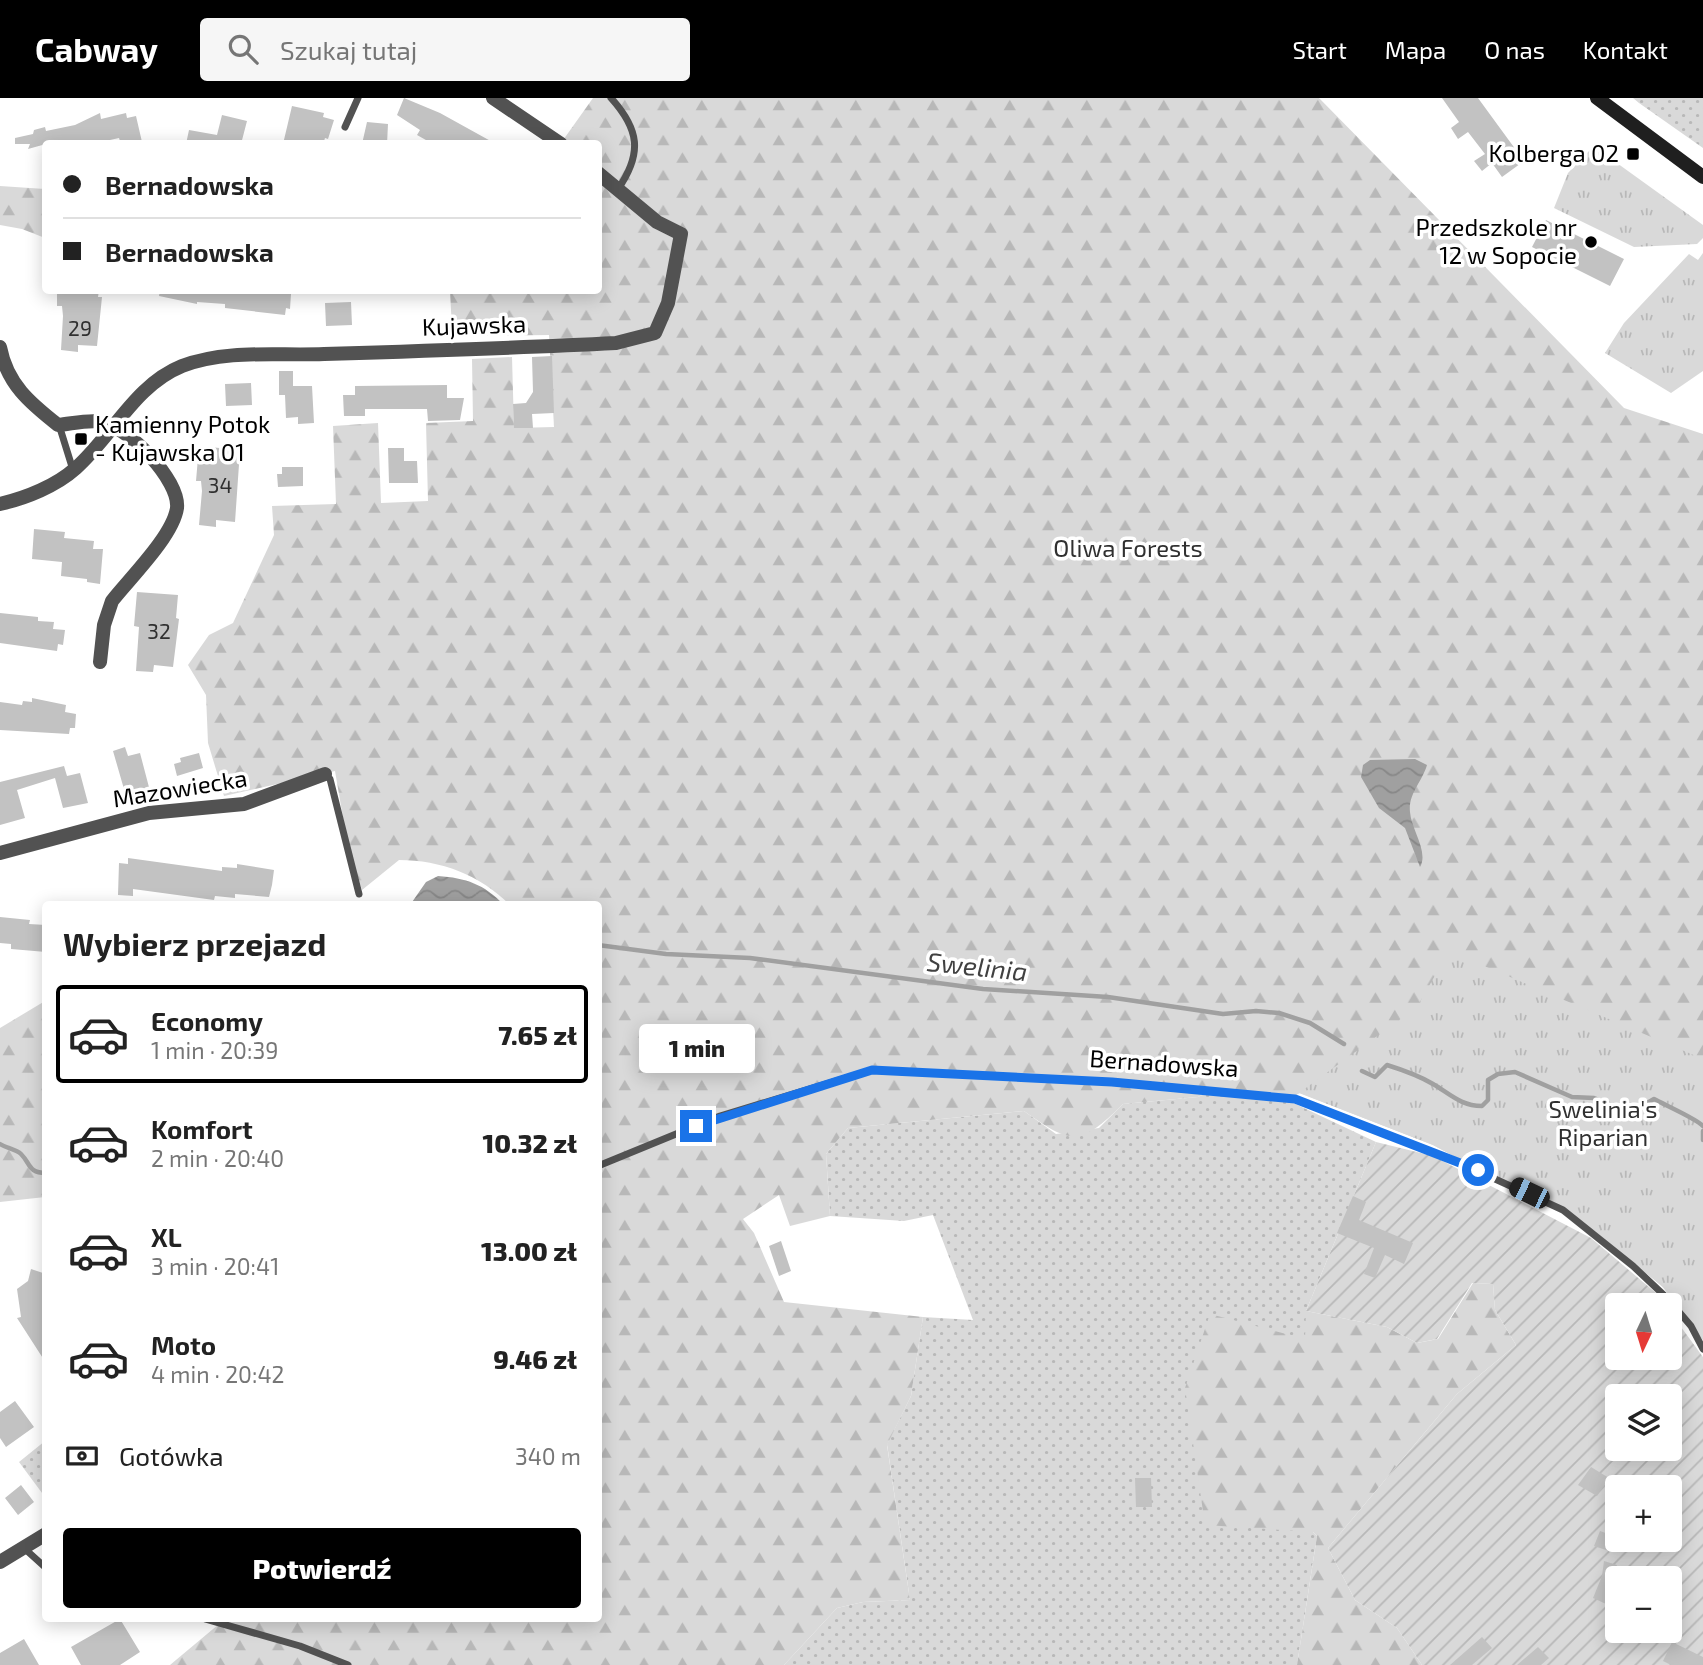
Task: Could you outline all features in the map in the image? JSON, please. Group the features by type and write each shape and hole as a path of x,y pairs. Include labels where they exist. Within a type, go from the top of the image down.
{"street":[{"path":"494,98 555,140"},
{"path":"1597,98 1703,177"},
{"name":"Kujawska","path":"0,504 46,487 74,471 139,395 160,379 180,367 222,355 615,343 655,333 668,303 681,234 656,222 602,176"},
{"path":"0,347 15,386 31,404 58,425 102,422 123,433 167,474 177,506 164,536 113,601 104,625 100,662"},
{"name":"Mazowiecka","path":"0,853 149,813 244,804 325,774"},
{"path":"0,1562 42,1537"}],"lane":[{"path":"345,127 358,98"},
{"path":"611,98 626,115 634,130 633,162 618,189"},
{"path":"58,425 74,471"},
{"path":"325,774 330,779 359,894"},
{"name":"Bernadowska","path":"602,1164 720,1116 872,1070 1112,1082 1295,1099 1460,1163 1563,1210 1633,1266 1668,1299 1691,1326 1703,1349"},
{"path":"25,1549 42,1564"},
{"path":"216,1622 300,1646 348,1665"}],"green space":[{"name":"Oliwa Forests","path":"593,98 1319,98 1624,408 1703,434 1703,1340 1682,1312 1682,1293 1668,1293 1595,1231 1433,1145 1300,1093 1287,1100 1204,1094 1198,1097 1123,1104 1096,1128 1075,1136 1053,1130 1024,1111 848,1128 826,1154 830,1216 790,1226 779,1195 743,1219 754,1233 784,1302 923,1317 911,1396 887,1445 910,1600 863,1602 837,1608 784,1665 170,1665 221,1622 602,1622 602,901 506,901 486,885 459,871 430,863 399,860 362,890 348,847 335,771 224,796 208,743 206,695 188,665 209,635 233,623 274,535 272,506 336,504 333,426 378,423 381,503 428,501 426,423 473,421 472,359 512,357 514,428 554,427 549,335 473,336 473,330 452,329 450,294 602,294 602,140 563,140"},
{"path":"1633,98 1703,98 1703,148 1639,103"},
{"path":"1590,150 1603,153 1703,225 1703,238 1697,244 1634,247 1554,208 1568,173"},
{"path":"0,186 42,189 42,237 22,229 0,225"},
{"path":"1703,253 1703,371 1671,393 1605,353 1624,323 1689,254 1698,260"},
{"name":"Swelinia's Riparian","path":"1449,951 1703,1059 1703,1340 1682,1312 1682,1293 1668,1293 1595,1231 1433,1145 1299,1093 1417,1007"},
{"path":"42,1003 42,1197 0,1202 0,1028"},
{"path":"1204,1094 1287,1100 1376,1142 1306,1311 1313,1532 1317,1536 1297,1665 784,1665 837,1608 863,1602 910,1600 887,1444 911,1396 923,1317 973,1320 933,1215 904,1221 830,1216 826,1154 848,1128 1024,1111 1056,1134 1099,1128 1123,1104 1198,1097"},
{"path":"1376,1142 1433,1156 1591,1238 1656,1293 1605,1293 1605,1370 1682,1370 1682,1328 1703,1357 1703,1665 1422,1665 1397,1628 1355,1600 1328,1548 1457,1394 1516,1345 1495,1310 1493,1284 1472,1283 1437,1339 1417,1343 1387,1327 1306,1311"},
{"path":"1473,1283 1493,1284 1495,1310 1516,1345 1457,1394 1328,1548 1355,1600 1397,1628 1422,1665 1297,1665 1317,1536 1313,1532 1205,1525 1185,1388 1210,1314 1305,1339 1306,1311 1387,1327 1417,1343 1438,1339"},
{"path":"42,1443 42,1493 19,1462"}],"water":[{"path":"1415,759 1427,765 1410,806 1411,819 1421,847 1420,867 1405,828 1379,808 1361,777 1363,765 1370,760"},
{"path":"438,876 457,878 474,883 499,901 413,901 426,882"}],"building":[{"path":"404,98 440,113 489,140 426,140 417,135 420,130 397,115"},
{"path":"1442,98 1478,98 1524,161 1502,177 1492,163 1482,171 1474,161 1485,154 1468,132 1458,139 1451,128 1459,122"},
{"path":"292,106 324,113 323,117 334,120 328,139 284,140"},
{"path":"100,113 101,119 126,113 127,118 136,116 142,140 42,140 42,145 28,149 30,144 15,144 15,138 33,134 34,130 45,127 46,131 75,125"},
{"path":"222,115 247,121 242,140 187,140 189,130 217,135"},
{"path":"367,122 388,124 387,140 363,140"},
{"path":"1546,220 1624,259 1610,286 1532,247"},
{"path":"57,294 98,294 98,297 102,297 97,346 78,345 78,352 61,350 63,316 62,306 57,306"},
{"path":"291,294 290,309 286,308 285,315 225,308 225,304 197,304 159,296"},
{"path":"351,302 352,325 326,326 325,303"},
{"path":"552,356 554,413 532,414 533,428 514,428 513,404 526,403 533,392 532,357"},
{"path":"279,371 293,371 293,386 312,386 314,423 298,424 298,417 286,418 285,395 279,395"},
{"path":"251,383 252,405 226,406 225,384"},
{"path":"447,385 447,398 464,398 460,420 428,421 427,409 365,409 365,416 344,416 343,395 355,395 355,386"},
{"path":"199,446 240,450 235,522 216,520 216,527 199,525 202,491 201,481 196,481"},
{"path":"388,448 404,448 404,461 417,461 418,483 389,483"},
{"path":"282,467 303,467 303,486 278,487 277,474 282,474"},
{"path":"34,529 65,532 64,538 94,541 93,549 103,549 100,584 87,582 87,579 61,576 62,562 32,559"},
{"path":"137,592 178,595 176,618 179,619 173,667 154,665 153,672 136,671 139,627 134,626"},
{"path":"0,613 38,617 38,621 54,622 53,629 65,630 63,645 58,644 57,651 0,643"},
{"path":"32,698 66,705 65,712 76,714 75,728 70,728 69,734 0,730 0,702 22,705 23,701 32,702"},
{"path":"125,747 128,756 140,753 150,791 126,796 113,751"},
{"path":"199,753 203,768 177,776 174,764 181,762 180,758"},
{"path":"64,766 67,776 80,773 88,803 63,808 55,778 17,790 25,818 0,825 0,782"},
{"path":"128,858 222,871 222,867 237,868 237,864 274,870 272,885 269,897 235,894 235,898 215,896 214,900 133,889 133,896 118,895 119,863 128,864"},
{"path":"0,917 30,920 29,924 42,925 42,952 11,949 11,944 0,943"},
{"path":"1353,1196 1366,1202 1359,1220 1413,1243 1404,1264 1385,1255 1375,1278 1364,1274 1374,1248 1337,1233"},
{"path":"781,1241 791,1271 779,1276 769,1246"},
{"path":"31,1269 42,1273 42,1357 17,1318 21,1317 17,1289 28,1281"},
{"path":"15,1401 34,1427 6,1447 0,1438 0,1412"},
{"path":"1591,1467 1605,1476 1605,1484 1597,1496 1578,1485"},
{"path":"1135,1478 1151,1478 1152,1507 1136,1507"},
{"path":"21,1485 34,1502 18,1515 5,1498"},
{"path":"1600,1531 1605,1533 1605,1550 1594,1546"},
{"path":"1604,1561 1617,1565 1605,1566 1605,1604 1593,1598 1602,1576"},
{"path":"115,1622 122,1622 140,1652 120,1665 81,1665 71,1647"},
{"path":"1482,1637 1492,1648 1472,1665 1450,1665"},
{"path":"24,1639 39,1665 0,1665 0,1653"},
{"path":"1672,1643 1674,1643 1703,1657 1703,1665 1671,1665 1663,1661"},
{"path":"1538,1647 1549,1658 1541,1665 1517,1665"}],"waterway":[{"name":"Swelinia","path":"602,946 666,954 750,958 983,989 1108,997 1223,1014 1256,1011 1279,1013 1310,1023 1344,1044"},
{"name":"Swelinia","path":"1362,1071 1375,1077 1387,1065 1422,1078 1462,1102 1482,1106 1488,1100 1488,1080 1498,1074 1515,1072 1572,1097 1594,1098 1625,1110 1637,1109 1654,1099 1703,1126"},
{"name":"Swelinia","path":"1703,1131 1703,1140"},
{"name":"Swelinia","path":"0,1144 19,1152 33,1170 42,1173"}],"place":[{"name":"Kolberga 02","path":"1633,154"},
{"name":"Przedszkole nr 12 w Sopocie","path":"1591,242"},
{"name":"Kamienny Potok - Kujawska 01","path":"81,439"}],"route":[{"path":"696,1126 720,1116 872,1070 1112,1082 1245,1092 1295,1099 1478,1170"}]}
